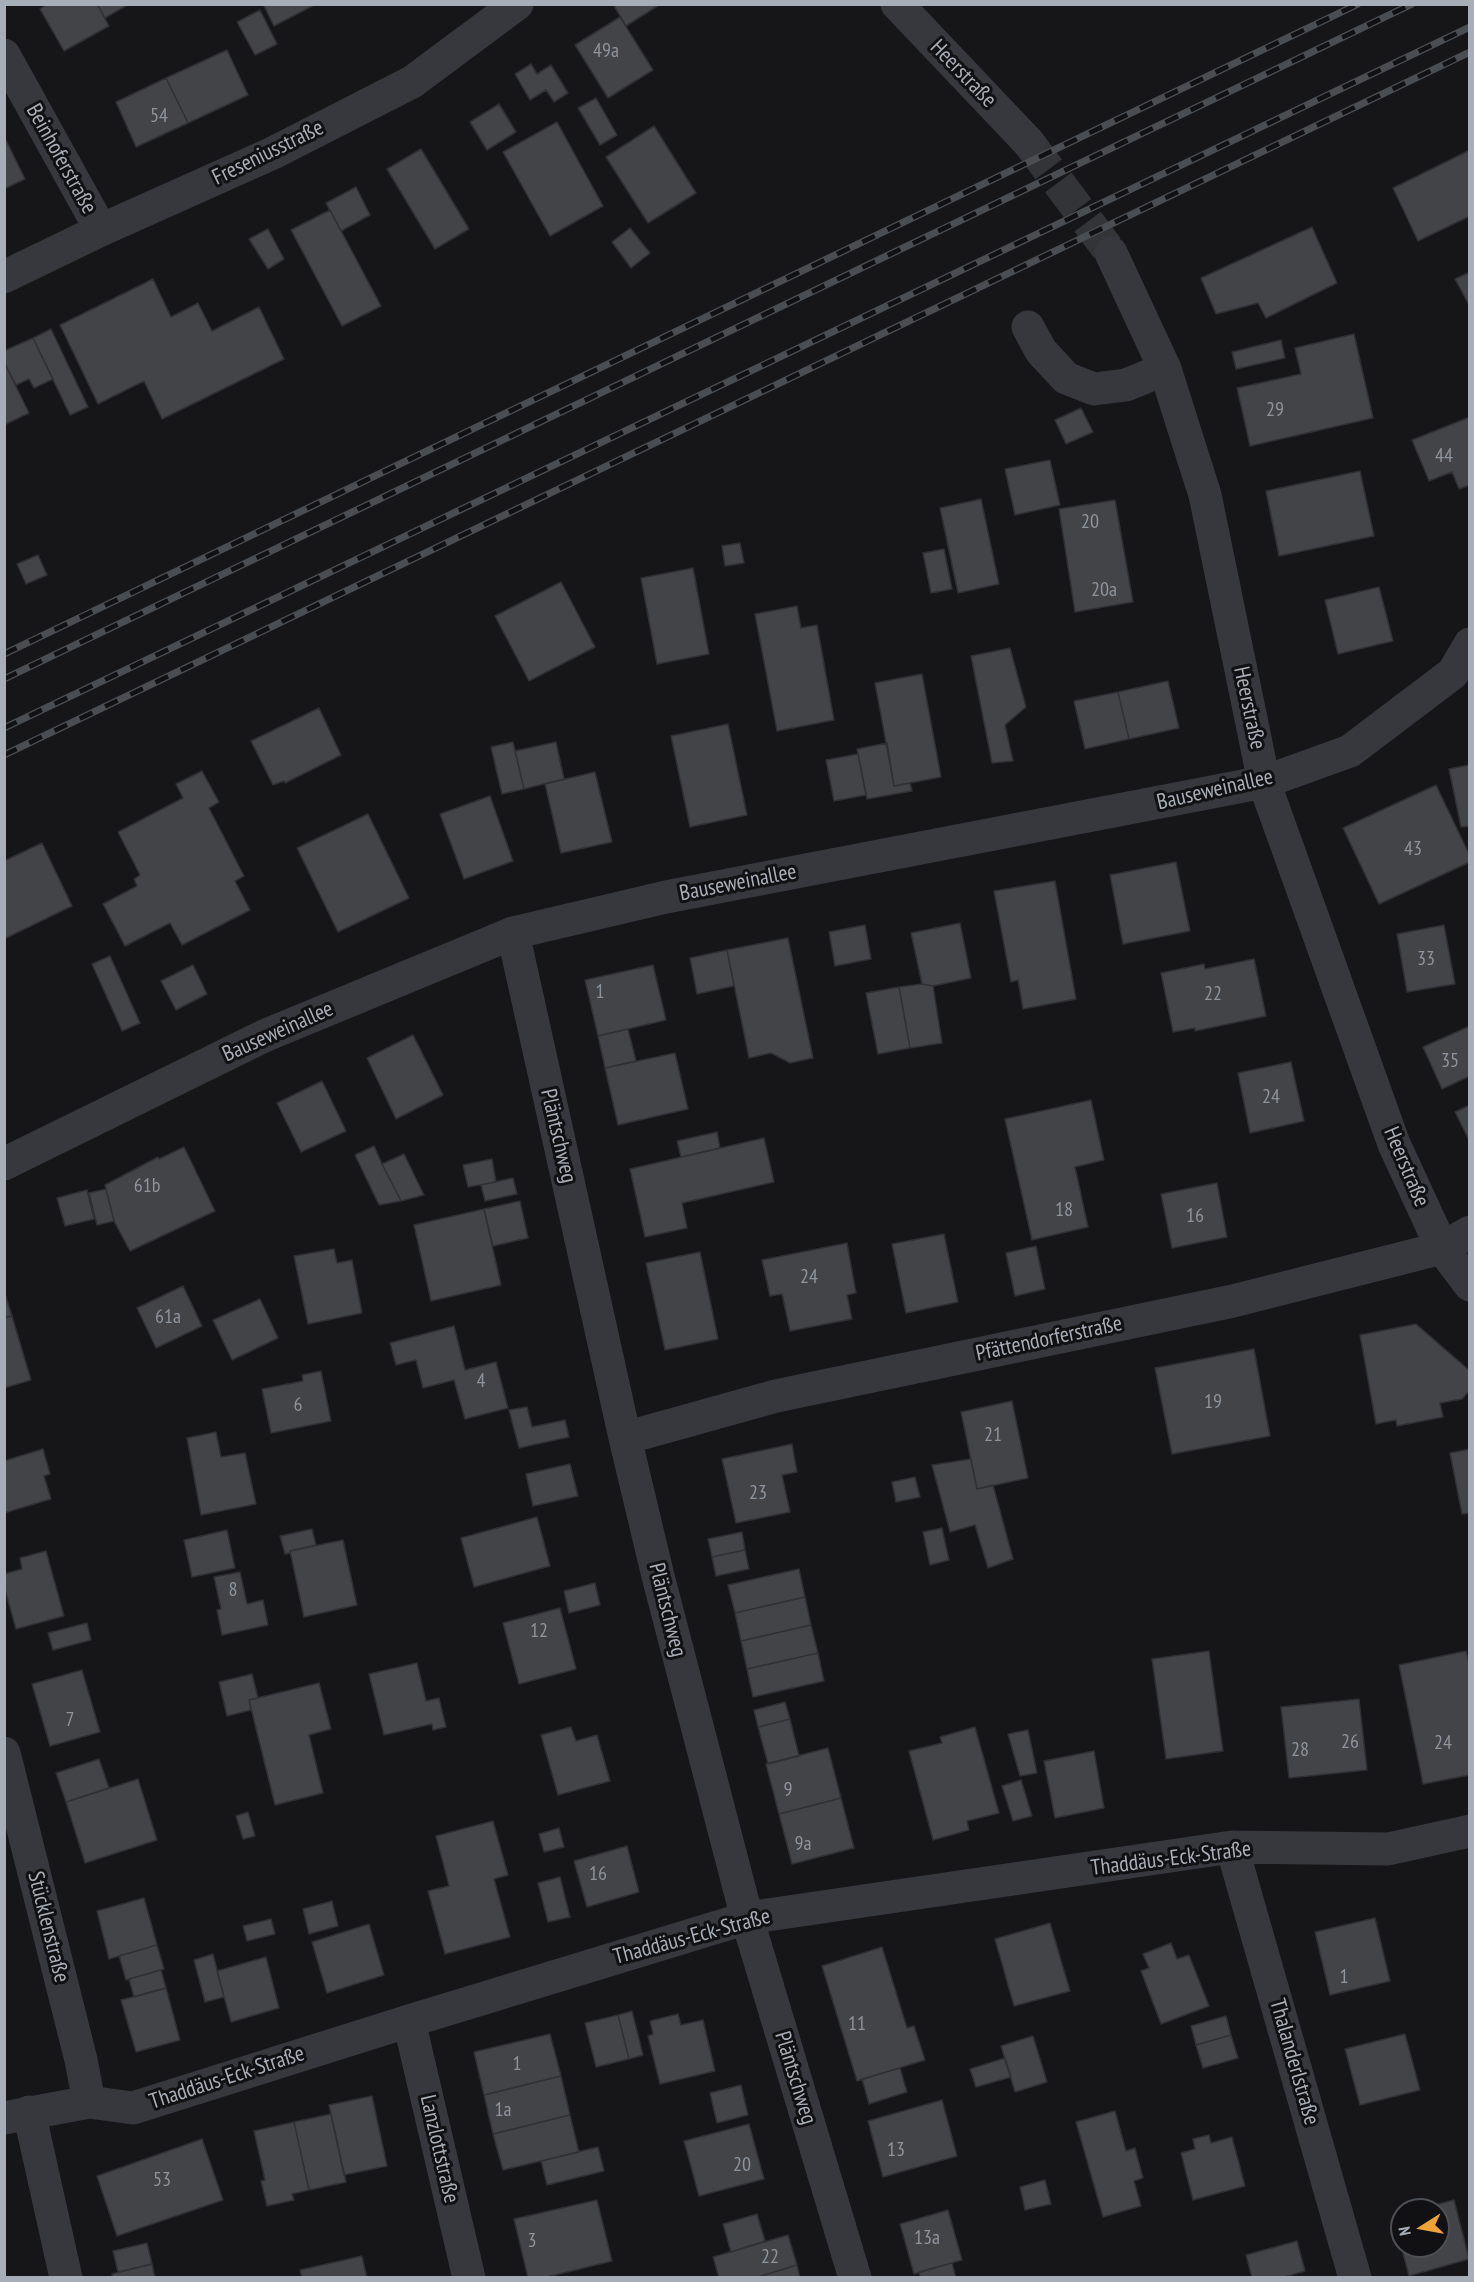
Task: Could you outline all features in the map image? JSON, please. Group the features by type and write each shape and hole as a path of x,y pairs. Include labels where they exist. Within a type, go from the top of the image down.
{"street":[{"name":"Freseniusstraße","path":"4,277 101,230 273,153 412,82 517,4"},
{"name":"Heerstraße","path":"897,4 1029,143"},
{"name":"Beinhoferstraße","path":"4,55 101,230"},
{"name":"Heerstraße","path":"1111,253 1166,369 1205,495 1264,782 1394,1144 1442,1248 1470,1286"},
{"path":"1028,327 1041,351 1066,378 1094,389 1126,385 1166,369"},
{"name":"Bauseweinallee","path":"4,1164 264,1036 513,933 666,897 1264,782 1350,751 1453,673 1470,644"},
{"name":"Pläntschweg","path":"513,933 657,1576 747,1918 855,2277"},
{"name":"Pfättendorferstraße","path":"625,1438 776,1396 1233,1301 1442,1248 1470,1232"},
{"name":"Stücklenstraße","path":"4,1753 81,2060 89,2102"},
{"name":"Thaddäus-Eck-Straße","path":"17,2115 89,2102 133,2108 747,1918 1232,1847 1388,1849 1470,1831"},
{"name":"Thalanderlstraße","path":"1232,1847 1355,2277"},
{"name":"Lanzlottstraße","path":"409,2021 469,2277"},
{"path":"17,2115 66,2277"}],"building":[{"path":"47,4 97,4 109,26 64,51 40,9"},
{"path":"97,4 129,4 105,18"},
{"path":"263,4 316,4 274,26"},
{"path":"613,4 659,4 659,5 626,26"},
{"path":"260,10 277,44 255,55 237,22"},
{"path":"620,17 653,70 608,98 575,45"},
{"path":"227,50 248,95 188,123 166,78"},
{"path":"531,64 537,74 551,65 568,93 554,102 546,90 530,100 515,74"},
{"path":"166,78 188,123 136,147 116,102"},
{"path":"596,98 617,135 600,145 578,108"},
{"path":"499,104 516,132 487,150 470,122"},
{"path":"557,122 603,206 550,236 503,152"},
{"path":"654,126 696,193 648,223 606,157"},
{"path":"4,136 25,179 4,189"},
{"path":"421,149 469,229 435,249 387,169"},
{"path":"1470,150 1470,216 1418,241 1393,188"},
{"path":"356,187 370,215 341,231 326,203"},
{"path":"330,210 381,306 342,326 291,230"},
{"path":"1312,227 1337,283 1266,318 1258,303 1216,314 1201,278"},
{"path":"630,228 650,253 631,268 612,242"},
{"path":"268,229 284,259 268,269 249,239"},
{"path":"1470,272 1470,307 1455,279"},
{"path":"153,279 171,317 198,303 212,331 259,307 284,359 162,419 144,381 98,404 60,325"},
{"path":"51,329 88,407 70,415 33,338"},
{"path":"1354,334 1373,418 1250,446 1237,388 1301,374 1295,348"},
{"path":"33,338 53,379 34,388 29,379 16,385 4,362 4,351"},
{"path":"1281,340 1285,358 1236,369 1232,352"},
{"path":"4,362 29,413 4,425"},
{"path":"1081,408 1093,432 1066,444 1055,420"},
{"path":"1470,417 1470,485 1459,489 1452,472 1429,481 1412,440"},
{"path":"1050,460 1060,505 1015,515 1005,469"},
{"path":"1360,471 1374,536 1279,556 1266,491"},
{"path":"981,499 999,584 958,593 940,508"},
{"path":"1115,500 1133,602 1075,612 1059,509"},
{"path":"740,543 744,563 725,566 722,546"},
{"path":"944,549 952,589 931,593 923,553"},
{"path":"38,555 47,575 26,584 17,564"},
{"path":"693,568 709,654 657,664 641,578"},
{"path":"561,582 595,647 529,681 495,616"},
{"path":"1379,587 1393,641 1338,654 1325,600"},
{"path":"797,606 801,628 817,625 834,720 777,731 755,614"},
{"path":"1010,648 1026,707 1005,725 1013,761 992,763 971,656"},
{"path":"922,674 941,777 894,786 875,683"},
{"path":"1168,681 1179,728 1129,739 1118,692"},
{"path":"1118,692 1129,739 1085,749 1074,701"},
{"path":"319,708 341,755 285,783 284,781 273,785 251,741"},
{"path":"728,724 747,815 690,827 671,736"},
{"path":"513,742 524,789 502,794 491,747"},
{"path":"556,742 564,779 524,789 515,751"},
{"path":"887,743 894,786 910,783 912,791 867,799 857,749"},
{"path":"858,754 866,795 834,801 826,760"},
{"path":"1469,765 1470,826 1461,827 1449,769"},
{"path":"202,771 219,802 209,808 244,876 235,881 250,910 182,945 170,923 125,946 103,904 137,886 134,879 140,875 118,832 183,798 176,784"},
{"path":"595,772 612,842 561,853 545,784"},
{"path":"1436,785 1470,856 1470,862 1379,904 1343,828"},
{"path":"490,796 513,861 464,879 440,814"},
{"path":"368,814 409,898 338,932 297,848"},
{"path":"42,843 72,906 4,939 4,861"},
{"path":"1176,862 1190,931 1123,944 1110,875"},
{"path":"1055,881 1076,999 1023,1009 1018,980 1011,982 994,891"},
{"path":"960,923 971,978 933,986 922,984 911,933"},
{"path":"865,925 871,959 835,966 829,932"},
{"path":"1444,925 1455,984 1407,992 1397,934"},
{"path":"788,938 813,1058 790,1063 771,1053 749,1058 727,950"},
{"path":"727,950 734,986 697,994 690,958"},
{"path":"110,956 140,1023 122,1031 92,964"},
{"path":"1254,959 1266,1016 1195,1031 1195,1028 1173,1032 1161,973 1204,964 1205,969"},
{"path":"193,965 207,994 176,1010 161,981"},
{"path":"653,965 666,1020 598,1036 585,980"},
{"path":"922,984 933,986 942,1043 910,1048 899,987"},
{"path":"899,987 910,1048 878,1054 866,993"},
{"path":"1470,1026 1470,1076 1442,1089 1423,1047"},
{"path":"628,1029 636,1061 605,1068 598,1036"},
{"path":"413,1035 443,1095 396,1119 367,1058"},
{"path":"675,1053 688,1109 618,1125 605,1068"},
{"path":"1291,1062 1304,1121 1250,1133 1238,1073"},
{"path":"322,1081 346,1131 301,1152 277,1103"},
{"path":"1091,1100 1104,1160 1075,1167 1088,1227 1032,1240 1005,1119"},
{"path":"1470,1105 1470,1142 1455,1112"},
{"path":"717,1132 720,1148 681,1157 677,1141"},
{"path":"764,1138 774,1182 682,1203 687,1228 645,1237 630,1169"},
{"path":"374,1146 401,1201 379,1205 355,1155"},
{"path":"184,1147 215,1211 130,1251 114,1221 105,1185 158,1157 159,1159"},
{"path":"404,1154 424,1195 401,1201 382,1164"},
{"path":"492,1159 496,1182 468,1187 463,1165"},
{"path":"513,1178 517,1194 485,1201 481,1185"},
{"path":"1217,1183 1227,1237 1172,1248 1161,1194"},
{"path":"106,1189 114,1221 97,1225 89,1193"},
{"path":"87,1190 94,1219 65,1226 57,1198"},
{"path":"520,1201 528,1238 493,1246 484,1209"},
{"path":"484,1209 501,1285 431,1301 414,1225"},
{"path":"944,1234 958,1302 906,1313 892,1244"},
{"path":"847,1243 856,1293 847,1295 852,1319 790,1331 782,1294 770,1296 762,1260"},
{"path":"1036,1246 1045,1289 1015,1296 1006,1253"},
{"path":"334,1249 337,1263 352,1260 362,1313 308,1324 294,1256"},
{"path":"700,1252 718,1339 665,1350 646,1263"},
{"path":"183,1286 202,1326 156,1348 137,1308"},
{"path":"4,1291 12,1316 4,1318"},
{"path":"260,1299 278,1338 232,1360 213,1320"},
{"path":"12,1316 31,1380 4,1388 4,1318"},
{"path":"1416,1324 1470,1371 1470,1390 1462,1399 1440,1403 1443,1417 1397,1426 1396,1420 1376,1424 1360,1335"},
{"path":"454,1326 465,1370 496,1362 508,1408 465,1419 454,1380 423,1388 416,1360 396,1365 390,1343"},
{"path":"1254,1349 1270,1436 1172,1454 1155,1368"},
{"path":"321,1371 331,1421 271,1433 262,1389 303,1381 302,1375"},
{"path":"1012,1401 1028,1478 977,1489 961,1412"},
{"path":"527,1407 532,1427 565,1420 569,1437 519,1448 509,1410"},
{"path":"216,1432 221,1457 245,1453 256,1504 201,1515 187,1438"},
{"path":"792,1444 797,1472 782,1475 790,1512 736,1523 722,1459"},
{"path":"43,1449 50,1474 44,1476 51,1499 4,1513 4,1461"},
{"path":"1470,1449 1470,1513 1462,1514 1450,1453"},
{"path":"971,1459 977,1489 993,1485 1013,1559 988,1568 975,1525 950,1532 932,1465"},
{"path":"570,1464 578,1496 533,1506 526,1474"},
{"path":"915,1477 920,1497 896,1502 892,1482"},
{"path":"537,1517 550,1566 474,1587 461,1538"},
{"path":"942,1528 949,1560 930,1565 923,1532"},
{"path":"312,1529 316,1545 285,1554 280,1536"},
{"path":"227,1530 235,1568 192,1577 184,1540"},
{"path":"742,1532 745,1550 712,1557 708,1539"},
{"path":"343,1540 357,1605 304,1617 290,1551"},
{"path":"745,1550 749,1569 716,1576 712,1557"},
{"path":"46,1551 64,1616 16,1629 4,1586 4,1574 22,1569 20,1558"},
{"path":"799,1569 805,1597 735,1613 728,1585"},
{"path":"240,1572 247,1604 263,1600 268,1625 222,1635 217,1610 221,1609 214,1577"},
{"path":"595,1583 600,1605 569,1613 564,1591"},
{"path":"805,1597 811,1625 741,1641 735,1613"},
{"path":"560,1608 576,1669 519,1684 503,1623"},
{"path":"87,1623 91,1640 53,1650 48,1633"},
{"path":"811,1625 818,1653 747,1669 741,1641"},
{"path":"1209,1651 1223,1751 1166,1759 1152,1659"},
{"path":"1466,1651 1470,1667 1470,1775 1423,1784 1399,1665"},
{"path":"818,1653 824,1681 753,1697 747,1669"},
{"path":"417,1663 426,1701 439,1698 446,1727 433,1730 432,1724 384,1735 369,1674"},
{"path":"82,1670 100,1732 50,1746 32,1684"},
{"path":"252,1674 258,1698 249,1700 251,1710 227,1716 219,1682"},
{"path":"319,1683 331,1729 309,1735 323,1793 275,1805 249,1700"},
{"path":"1359,1699 1367,1770 1289,1778 1281,1707"},
{"path":"785,1702 790,1719 758,1727 754,1710"},
{"path":"790,1719 799,1756 768,1764 758,1727"},
{"path":"571,1727 576,1741 597,1735 610,1781 558,1795 541,1735"},
{"path":"975,1727 999,1813 967,1821 969,1830 933,1840 909,1751 942,1743 940,1737"},
{"path":"1028,1730 1037,1773 1020,1776 1008,1734"},
{"path":"828,1748 841,1798 779,1814 766,1764"},
{"path":"1094,1751 1104,1808 1055,1818 1044,1761"},
{"path":"99,1759 109,1788 66,1802 56,1773"},
{"path":"138,1779 157,1840 85,1863 66,1802"},
{"path":"1021,1780 1032,1816 1013,1821 1002,1786"},
{"path":"841,1798 854,1848 792,1864 779,1814"},
{"path":"248,1812 255,1836 243,1839 236,1816"},
{"path":"493,1821 508,1875 494,1879 510,1937 445,1954 428,1891 449,1886 436,1836"},
{"path":"559,1828 564,1847 544,1852 539,1834"},
{"path":"627,1846 639,1892 587,1907 574,1861"},
{"path":"560,1877 570,1917 548,1922 538,1883"},
{"path":"144,1898 157,1945 109,1959 97,1911"},
{"path":"332,1901 338,1926 309,1934 303,1909"},
{"path":"1375,1918 1390,1981 1330,1995 1315,1932"},
{"path":"271,1919 275,1934 247,1941 243,1926"},
{"path":"1050,1923 1070,1991 1014,2006 995,1939"},
{"path":"369,1924 384,1975 327,1993 312,1942"},
{"path":"1171,1943 1177,1959 1189,1955 1209,2006 1161,2024 1141,1971 1149,1968 1143,1954"},
{"path":"157,1945 164,1969 126,1980 119,1956"},
{"path":"882,1947 907,2028 914,2026 925,2060 857,2081 822,1966"},
{"path":"213,1954 224,1997 205,2002 194,1960"},
{"path":"266,1957 279,2008 231,2022 217,1971"},
{"path":"161,1970 166,1988 134,1997 129,1979"},
{"path":"166,1988 180,2040 136,2052 121,2000"},
{"path":"632,2011 643,2055 629,2059 618,2015"},
{"path":"678,2014 681,2025 703,2020 715,2071 660,2084 648,2036 653,2034 650,2021"},
{"path":"618,2015 629,2059 596,2067 585,2023"},
{"path":"1226,2016 1231,2035 1196,2045 1191,2026"},
{"path":"550,2034 561,2076 484,2095 474,2052"},
{"path":"1405,2034 1420,2090 1360,2105 1345,2049"},
{"path":"1231,2035 1238,2058 1203,2068 1196,2045"},
{"path":"1033,2036 1047,2082 1015,2092 1001,2046"},
{"path":"1005,2058 1011,2077 976,2087 970,2069"},
{"path":"900,2068 907,2092 869,2104 862,2079"},
{"path":"561,2076 570,2115 493,2134 484,2095"},
{"path":"741,2085 748,2115 717,2123 710,2093"},
{"path":"372,2096 387,2166 344,2175 329,2105"},
{"path":"942,2100 957,2156 883,2177 868,2121"},
{"path":"1115,2111 1126,2151 1135,2148 1143,2178 1134,2181 1141,2206 1103,2217 1076,2122"},
{"path":"331,2114 346,2182 309,2190 294,2122"},
{"path":"570,2115 579,2152 503,2170 493,2134"},
{"path":"294,2122 309,2190 292,2194 294,2200 267,2206 261,2181 265,2180 254,2131"},
{"path":"749,2124 764,2179 699,2196 684,2141"},
{"path":"1209,2135 1211,2143 1232,2137 1245,2186 1193,2200 1181,2153 1195,2149 1193,2139"},
{"path":"202,2139 223,2200 117,2236 97,2176"},
{"path":"598,2147 604,2171 547,2185 541,2161"},
{"path":"1045,2180 1051,2204 1025,2210 1020,2187"},
{"path":"597,2200 612,2261 543,2278 528,2278 514,2219"},
{"path":"1454,2200 1469,2259 1409,2276 1404,2258 1450,2258 1450,2201"},
{"path":"948,2210 962,2260 914,2274 900,2224"},
{"path":"757,2214 765,2241 731,2252 723,2224"},
{"path":"788,2235 797,2265 755,2278 719,2278 713,2257"},
{"path":"1297,2241 1305,2271 1281,2278 1252,2278 1246,2255"},
{"path":"147,2243 152,2264 118,2272 113,2251"},
{"path":"362,2256 367,2278 302,2278 300,2270"},
{"path":"952,2263 956,2278 920,2278 919,2272"},
{"path":"152,2264 155,2278 113,2278 112,2274"},
{"path":"797,2265 800,2278 755,2278"}],"tunnel":[{"path":"1029,143 1111,253"}],"railway":[{"path":"4,654 1358,4"},
{"path":"4,679 1412,4"},
{"path":"4,728 1470,27"},
{"path":"4,755 1470,52"}]}
